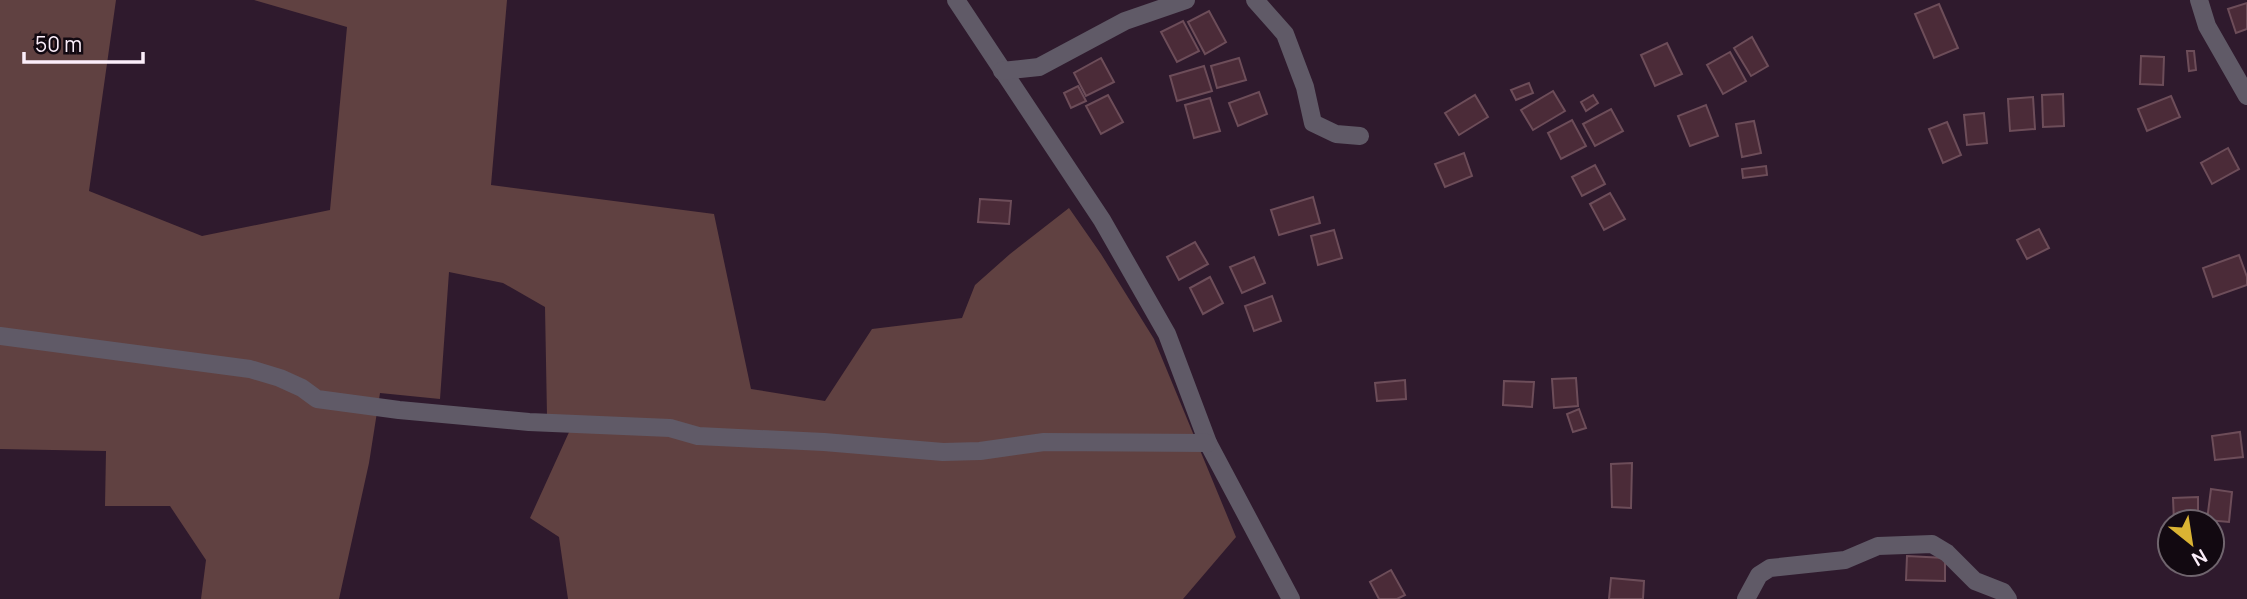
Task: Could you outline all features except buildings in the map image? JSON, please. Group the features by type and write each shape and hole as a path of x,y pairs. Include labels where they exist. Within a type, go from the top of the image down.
{"street":[{"path":"956,0 1102,220 1167,334 1208,443 1290,599"},
{"path":"1002,71 1040,67 1125,21 1186,0"},
{"path":"1255,0 1285,34 1305,87 1313,123 1336,134 1360,136"},
{"path":"2199,0 2207,26 2247,96"},
{"path":"1022,98 1040,67"},
{"path":"0,336 250,369 280,378 302,388 317,399 516,421 670,428 698,436 824,442 943,453 1044,442 1208,443"},
{"path":"1746,599 1759,575 1770,568 1844,561 1878,546 1932,544 1947,553 1975,581 2003,592 2008,599"}],"shaded area":[{"path":"0,0 116,0 89,191 202,236 330,210 347,27 254,0 507,0 491,185 714,214 751,389 825,401 872,329 962,318 975,285 1069,208 1154,339 1236,537 1183,599 568,599 559,537 530,518 570,430 547,416 545,307 503,283 449,272 440,399 380,393 369,463 339,599 201,599 206,560 170,506 105,506 106,451 0,449"}]}
